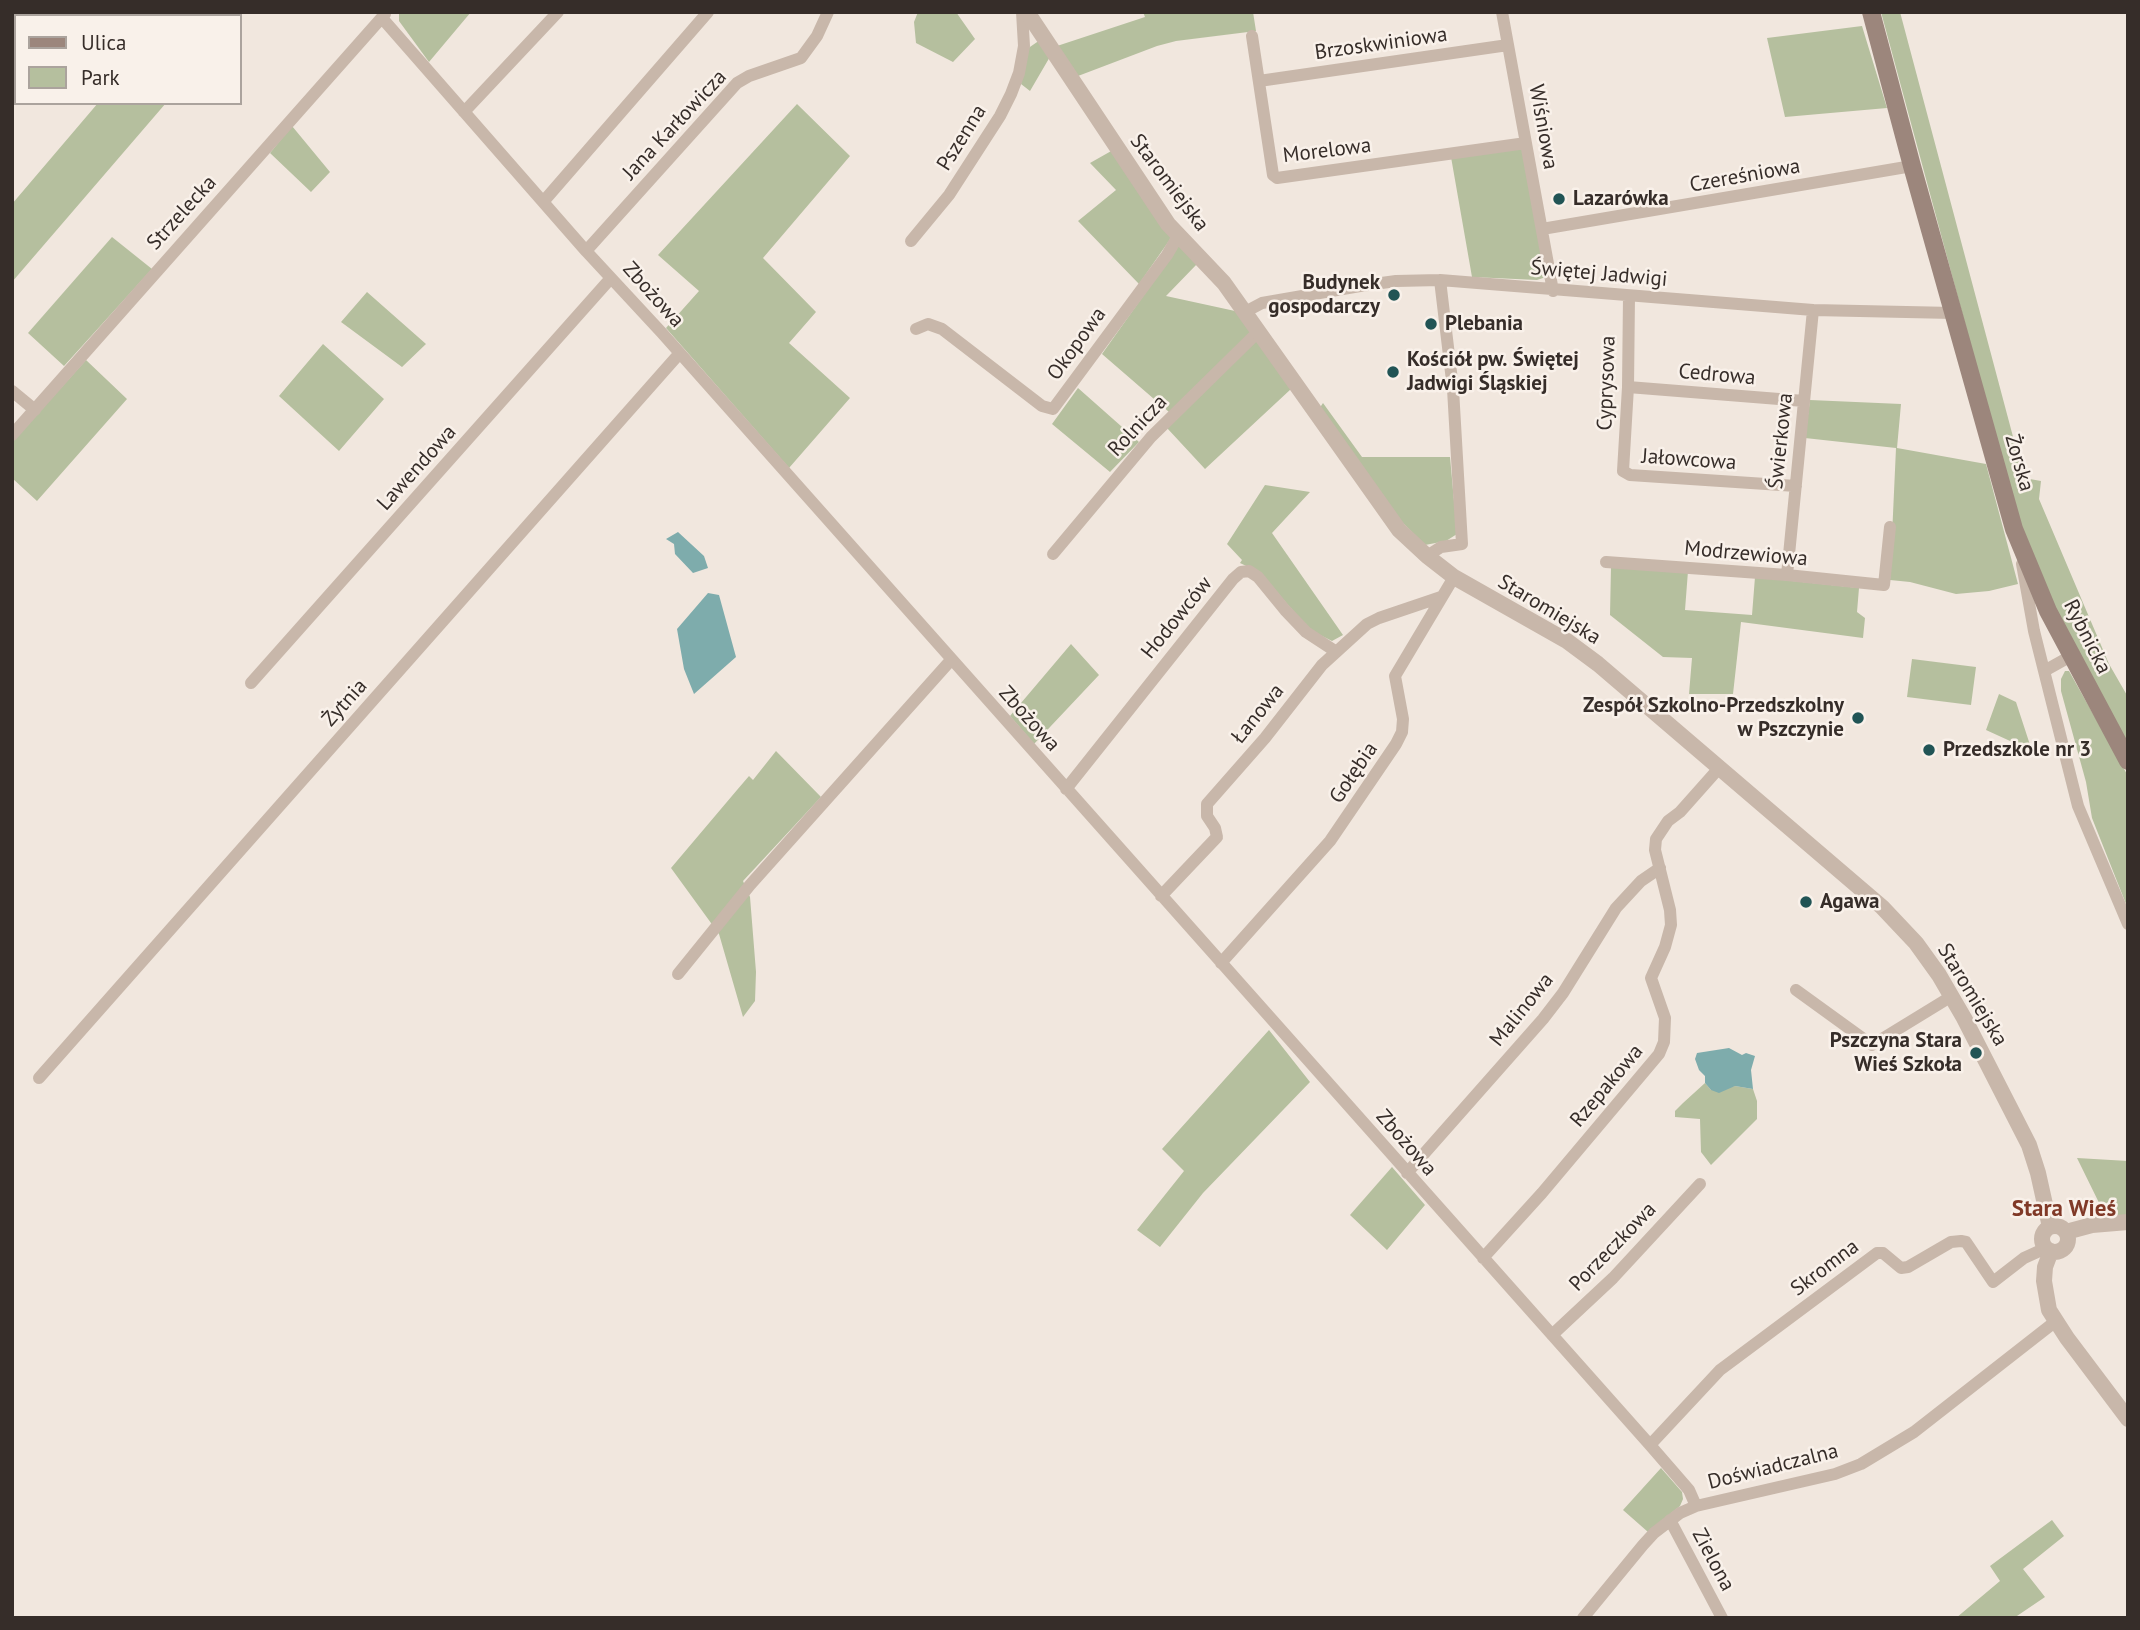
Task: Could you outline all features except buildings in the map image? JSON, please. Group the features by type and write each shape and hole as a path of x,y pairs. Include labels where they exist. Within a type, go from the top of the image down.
{"main road":[{"name":"Żorska","path":"1871,12 2014,529"},
{"name":"Rybnicka","path":"2014,529 2048,611 2128,761"}],"street":[{"path":"464,112 558,12"},
{"path":"543,202 708,12"},
{"name":"Jana Karłowicza","path":"586,251 737,83 749,76 801,58 817,36 828,12"},
{"name":"Pszenna","path":"911,241 948,195 1000,116 1019,73 1024,46 1022,12"},
{"name":"Staromiejska","path":"1027,12 1142,187 1178,236 1211,268 1245,312 1389,518 1426,556 1454,577 1567,641 1606,670 1882,907 1916,943 1952,996 2029,1145 2058,1229"},
{"name":"Wiśniowa","path":"1502,12 1553,291"},
{"name":"Zbożowa","path":"384,15 464,112 586,251 1650,1445 1689,1490 1696,1506"},
{"name":"Strzelecka","path":"12,435 384,15"},
{"path":"1024,46 1042,36"},
{"name":"Morelowa","path":"1252,36 1273,175 1277,178 1526,143"},
{"name":"Brzoskwiniowa","path":"1259,81 1508,45"},
{"name":"Czereśniowa","path":"1542,229 1912,166"},
{"name":"Okopowa","path":"916,329 928,324 942,329 1042,406 1054,409 1167,255 1178,236"},
{"name":"Lawendowa","path":"251,683 611,278"},
{"path":"1426,556 1441,547 1462,544 1453,389 1440,280"},
{"name":"Świętej Jadwigi","path":"1245,312 1262,303 1360,286 1396,281 1440,280 1813,310 1953,313"},
{"name":"Cyprysowa","path":"1623,471 1628,387 1629,296"},
{"name":"Świerkowa","path":"1787,575 1813,310"},
{"name":"Rolnicza","path":"1053,554 1151,437 1259,331"},
{"name":"Żytnia","path":"38,1077 679,354"},
{"name":"Cedrowa","path":"1628,387 1804,401"},
{"path":"12,391 35,410"},
{"name":"Jałowcowa","path":"1623,471 1630,475 1796,486"},
{"name":"Modrzewiowa","path":"1606,562 1787,575 1884,586 1890,527"},
{"name":"Żorska","path":"2014,529 2034,631 2046,670 2078,806 2128,923"},
{"name":"Hodowców","path":"1066,789 1241,572 1249,571 1258,577 1306,632 1335,650"},
{"name":"Gołębia","path":"1221,963 1330,841 1396,744 1402,732 1403,719 1395,676 1454,577"},
{"name":"Łanowa","path":"1161,896 1217,837 1207,816 1207,804 1265,738 1335,650 1367,624 1379,618 1441,597"},
{"path":"2046,670 2071,656"},
{"path":"678,974 750,884 951,660"},
{"name":"Rzepakowa","path":"1483,1258 1659,1054 1664,1042 1665,1018 1651,978 1665,947 1671,925 1670,910 1655,850 1660,831 1720,767"},
{"name":"Malinowa","path":"1407,1173 1543,1019 1563,993 1616,908 1641,881 1660,868"},
{"path":"1796,990 1872,1045 1952,996"},
{"name":"Porzeczkowa","path":"1552,1335 1613,1278 1700,1184"},
{"path":"2058,1229 2128,1222"},
{"path":"2058,1229 2068,1239 2065,1247 2059,1251 2049,1249 2044,1281 2049,1310 2128,1419"},
{"name":"Skromna","path":"1650,1445 1720,1370 1878,1253 1883,1253 1901,1268 1951,1242 1966,1242 1993,1282 2024,1258 2049,1249"},
{"name":"Doświadczalna","path":"1583,1618 1643,1545 1670,1520 1696,1506 1835,1474 1861,1464 1914,1432 2056,1321"},
{"name":"Zielona","path":"1670,1520 1722,1618"}],"green space":[{"path":"399,12 471,12 429,62 399,21"},
{"path":"918,12 956,12 975,39 953,62 916,43 914,22"},
{"path":"1143,12 1253,12 1256,31 1176,41 1078,76 1057,46 1145,17"},
{"path":"1881,12 1900,12 2024,478 2041,481 2039,499 2109,664 2128,697 2128,744 2047,593 2019,524"},
{"path":"1862,26 1887,108 1785,117 1767,38"},
{"path":"1040,40 1051,55 1030,91 1021,84 1027,49"},
{"path":"797,104 850,156 763,258 816,312 789,343 850,398 789,468 666,328 699,291 658,255"},
{"path":"96,105 164,105 12,282 12,204"},
{"path":"292,126 330,172 311,192 270,153"},
{"path":"1522,148 1546,277 1537,280 1472,277 1451,157"},
{"path":"1113,150 1171,238 1139,284 1078,221 1116,190 1090,163"},
{"path":"112,237 152,269 64,366 28,333"},
{"path":"1180,244 1198,263 1166,296 1235,311 1254,330 1169,412 1102,354"},
{"path":"367,292 426,344 402,367 341,322"},
{"path":"1259,337 1291,389 1205,469 1167,428"},
{"path":"323,344 384,399 339,451 279,396"},
{"path":"86,360 127,399 37,501 12,478 12,442"},
{"path":"1078,388 1139,442 1110,472 1052,424"},
{"path":"1810,400 1901,404 1897,448 1986,464 2018,584 1989,591 1956,594 1910,582 1890,580 1896,448 1805,438"},
{"path":"1323,403 1362,457 1450,457 1457,534 1446,541 1425,545 1401,521 1319,409"},
{"path":"1265,485 1310,492 1272,533 1343,635 1332,641 1310,630 1259,572 1240,563 1242,560 1227,544"},
{"path":"1611,567 1688,571 1685,610 1752,615 1755,577 1859,588 1857,612 1865,618 1863,638 1741,622 1733,694 1689,694 1692,658 1663,657 1610,615"},
{"path":"1071,644 1099,675 1034,744 1010,716"},
{"path":"1912,659 1976,667 1971,705 1907,697"},
{"path":"2065,671 2069,671 2128,776 2128,909 2092,818 2086,782 2061,691 2061,679"},
{"path":"1999,694 2016,702 2032,751 1986,730"},
{"path":"776,751 821,797 743,881 750,897 756,972 755,1001 743,1017 719,934 671,868 749,776 753,780"},
{"path":"1269,1030 1310,1082 1203,1193 1160,1247 1137,1230 1184,1171 1162,1149"},
{"path":"1705,1083 1711,1090 1735,1086 1753,1089 1757,1101 1757,1119 1711,1165 1701,1152 1700,1119 1675,1117 1675,1111"},
{"path":"2077,1158 2128,1161 2128,1216 2106,1217"},
{"path":"1392,1167 1425,1205 1387,1250 1350,1215"},
{"path":"1661,1468 1682,1492 1683,1499 1680,1506 1648,1532 1623,1510"},
{"path":"2052,1520 2064,1536 2023,1569 2045,1597 2014,1618 1956,1618 2000,1581 1990,1566"}],"water":[{"path":"678,532 704,556 708,568 693,573 675,554 674,544 666,539"},
{"path":"708,593 719,595 736,657 694,694 684,669 677,629"},
{"path":"1729,1048 1742,1055 1746,1053 1755,1056 1751,1070 1753,1089 1735,1086 1719,1093 1711,1090 1705,1083 1705,1076 1699,1070 1695,1059 1697,1053"}],"place":[{"name":"Lazarówka","path":"1559,199"},
{"name":"Budynek gospodarczy","path":"1394,295"},
{"name":"Plebania","path":"1431,324"},
{"name":"Kościół pw. Świętej Jadwigi Śląskiej","path":"1393,372"},
{"name":"Zespół Szkolno-Przedszkolny w Pszczynie","path":"1858,718"},
{"name":"Przedszkole nr 3","path":"1929,750"},
{"name":"Agawa","path":"1806,902"},
{"name":"Pszczyna Stara Wieś Szkoła","path":"1976,1053"}],"district":[{"name":"Stara Wieś","path":"2064,1209"}]}
